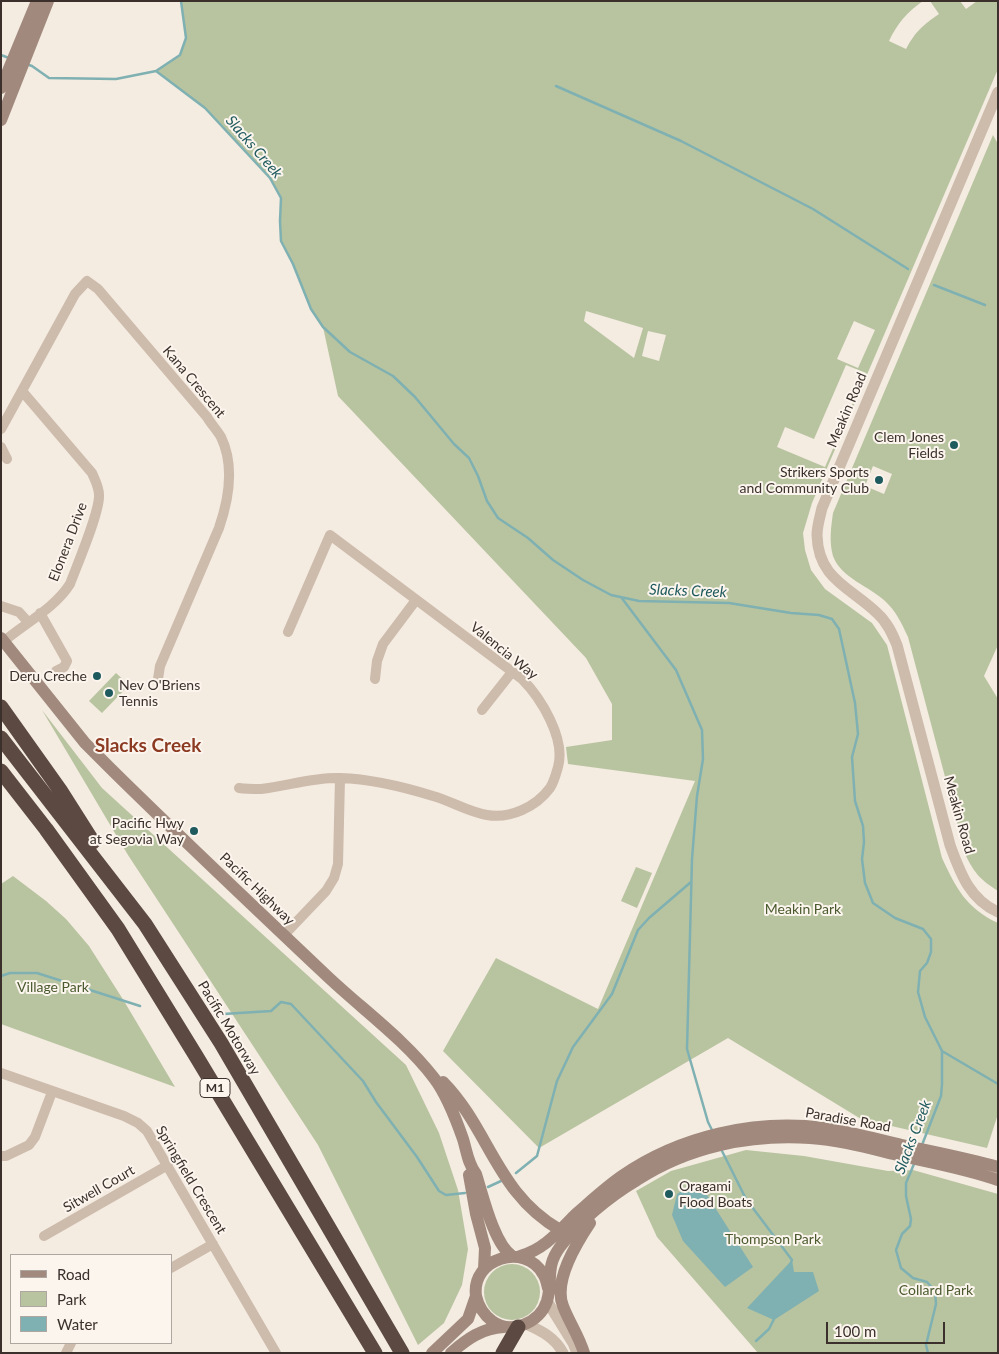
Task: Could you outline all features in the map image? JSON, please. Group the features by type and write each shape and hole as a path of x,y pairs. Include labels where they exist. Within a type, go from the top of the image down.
{"highway":[{"path":"1,707 60,790 145,924"},
{"name":"Pacific Motorway","path":"1,738 145,924 221,1043 402,1353"},
{"name":"M1","path":"1,771 46,829 118,929 375,1353"},
{"path":"503,1353 517,1326"}],"main road":[{"path":"3,114 36,18 37,1"},
{"path":"1,88 36,18 48,1"},
{"name":"Pacific Highway","path":"2,640 85,743 284,935 411,1050 436,1080 459,1128 470,1167 471,1183 485,1248 484,1268"},
{"path":"436,1080 443,1083 460,1103 518,1196 532,1211 560,1230"},
{"name":"Paradise Road","path":"516,1256 538,1250 592,1199 624,1175 653,1158 762,1127 824,1128 931,1157 998,1180"},
{"name":"Paradise Road","path":"547,1295 550,1270 555,1254 570,1235 600,1206 637,1179 686,1149"},
{"name":"Paradise Road","path":"931,1157 998,1167"},
{"name":"Pacific Highway","path":"470,1167 476,1174 502,1246 516,1256"},
{"path":"584,1353 579,1337 563,1306 560,1294 561,1284 577,1244 600,1206"},
{"path":"432,1353 468,1319 476,1296 476,1286 479,1277 484,1268 492,1262 501,1257 516,1256 533,1263 544,1274 547,1295 539,1315 517,1326 494,1327 478,1333 451,1353"},
{"path":"476,1296 482,1310 492,1321 517,1326"}],"street":[{"name":"Meakin Road","path":"998,92 822,508 817,533 818,550 824,567 839,584 878,614 890,628 897,645 950,845 960,874 970,890 982,902 998,912"},
{"name":"Kana Crescent","path":"1,429 75,294 87,281 98,289 207,418 220,437 228,460 230,481 227,506 160,666 158,679"},
{"name":"Elonera Drive","path":"2,640 57,600 70,584 100,497 98,485 92,473 22,391"},
{"path":"1,447 7,459"},
{"name":"Valencia Way","path":"239,788 261,789 318,778 361,780 419,792 487,815 500,816 513,814 529,807 541,798 550,787 560,760 558,740 554,728 538,698 529,687 512,672 330,535 288,632"},
{"path":"375,679 377,661 383,644 416,600"},
{"path":"1,606 19,612 28,622"},
{"path":"40,613 68,660 64,667 56,671"},
{"path":"482,710 512,672"},
{"path":"284,935 326,891 334,878 338,864 340,778"},
{"name":"Springfield Crescent","path":"1,1073 124,1116 138,1122 147,1131 276,1353"},
{"path":"1,1156 6,1156 29,1145 35,1137 52,1092"},
{"name":"Sitwell Court","path":"44,1236 168,1165"},
{"path":"172,1267 213,1244"},
{"path":"547,1295 577,1353"},
{"path":"517,1326 546,1334 554,1340 563,1353"}],"green space":[{"name":"Meakin Park","path":"181,1 923,1 903,19 889,41 906,49 920,29 939,14 930,1 960,1 966,9 977,1 998,1 998,69 812,503 803,533 805,550 811,570 825,589 872,623 887,645 942,858 963,896 978,911 998,923 998,1114 987,1148 861,1119 728,1038 539,1148 443,1051 496,958 598,1009 695,781 568,764 566,747 612,740 612,704 586,658 338,396 323,327 311,309 293,264 281,241 281,198 270,178 205,108 156,71 180,55 186,38","holes":["586,311 643,328 634,358 584,321","854,321 875,330 858,368 837,359","648,331 666,335 659,361 642,356","846,365 866,373 825,467 777,447 785,427 814,439"]},
{"path":"993,135 998,144 998,645 984,676 998,699 998,891 979,876 972,868 966,856 908,637 889,605 849,576 837,564 831,545 833,513","holes":["873,466 892,474 884,494 865,486"]},
{"name":"Nev O'Briens Tennis","path":"116,673 129,685 102,713 89,701"},
{"path":"42,710 102,788 406,1065 439,1133 458,1190 468,1249 462,1285 444,1323 418,1345 318,1145 128,855"},
{"path":"636,867 652,873 637,908 621,901"},
{"name":"Village Park","path":"13,876 66,919 89,946 175,1087 1,1024 1,884"},
{"path":"746,1150 804,1156 888,1171 913,1170 998,1194 998,1353 758,1353 657,1237 636,1191 671,1171"},
{"path":"506,1264 518,1264 532,1272 540,1286 538,1303 532,1312 518,1320 506,1320 496,1315 489,1308 484,1298 484,1286 489,1276 496,1269"}],"water":[{"path":"691,1185 705,1192 753,1267 725,1287 683,1241 672,1215 677,1194"},
{"path":"792,1260 794,1272 813,1272 819,1291 774,1320 747,1308"}],"waterway":[{"name":"Slacks Creek","path":"26,64 49,78 116,79 156,71 180,55 186,38 181,1"},
{"name":"Slacks Creek","path":"1,55 9,58"},
{"name":"Slacks Creek","path":"156,71 205,108 270,178 281,198 281,241 293,264 311,309 323,327 350,352 393,376 415,397 454,444 469,458 487,501 498,518 528,538 553,560 583,580 611,595 639,601 729,603 791,613 819,615 832,619 839,629 855,703 858,734 852,757 855,801 863,826 862,859 865,883 873,903 895,918 923,929 931,939 931,952 927,963 920,971 918,992 925,1017 942,1051 942,1084 941,1096 922,1145"},
{"path":"556,86 681,141 813,209 908,269"},
{"path":"934,285 985,305"},
{"path":"621,597 676,670 702,730 703,759 697,796 692,859 687,1049 712,1130"},
{"path":"516,1173 537,1156 557,1081 573,1047 612,994 638,930 649,918 691,882"},
{"path":"1,976 10,973 37,973 140,1006"},
{"path":"223,1014 271,1011 281,1002 291,1004 363,1081 439,1191 446,1195 465,1193"},
{"path":"942,1051 998,1084"},
{"path":"721,1149 746,1199 792,1260 791,1262"},
{"name":"Slacks Creek","path":"914,1164 906,1183 906,1196 911,1219 910,1226 902,1234 896,1250 901,1268 913,1278 927,1282 935,1291 936,1304 926,1345 928,1353"},
{"path":"488,1187 501,1181"},
{"path":"756,1341 769,1329 775,1317"}],"place":[{"name":"Clem Jones Fields","path":"954,445"},
{"name":"Strikers Sports and Community Club","path":"879,480"},
{"name":"Deru Creche","path":"97,676"},
{"name":"Nev O'Briens Tennis","path":"109,693"},
{"name":"Pacific Hwy at Segovia Way","path":"194,831"},
{"name":"Oragami Flood Boats","path":"669,1194"}],"district":[{"name":"Slacks Creek","path":"148,746"}],"park label":[{"name":"Thompson Park","path":"773,1239"},
{"name":"Collard Park","path":"936,1290"}]}
